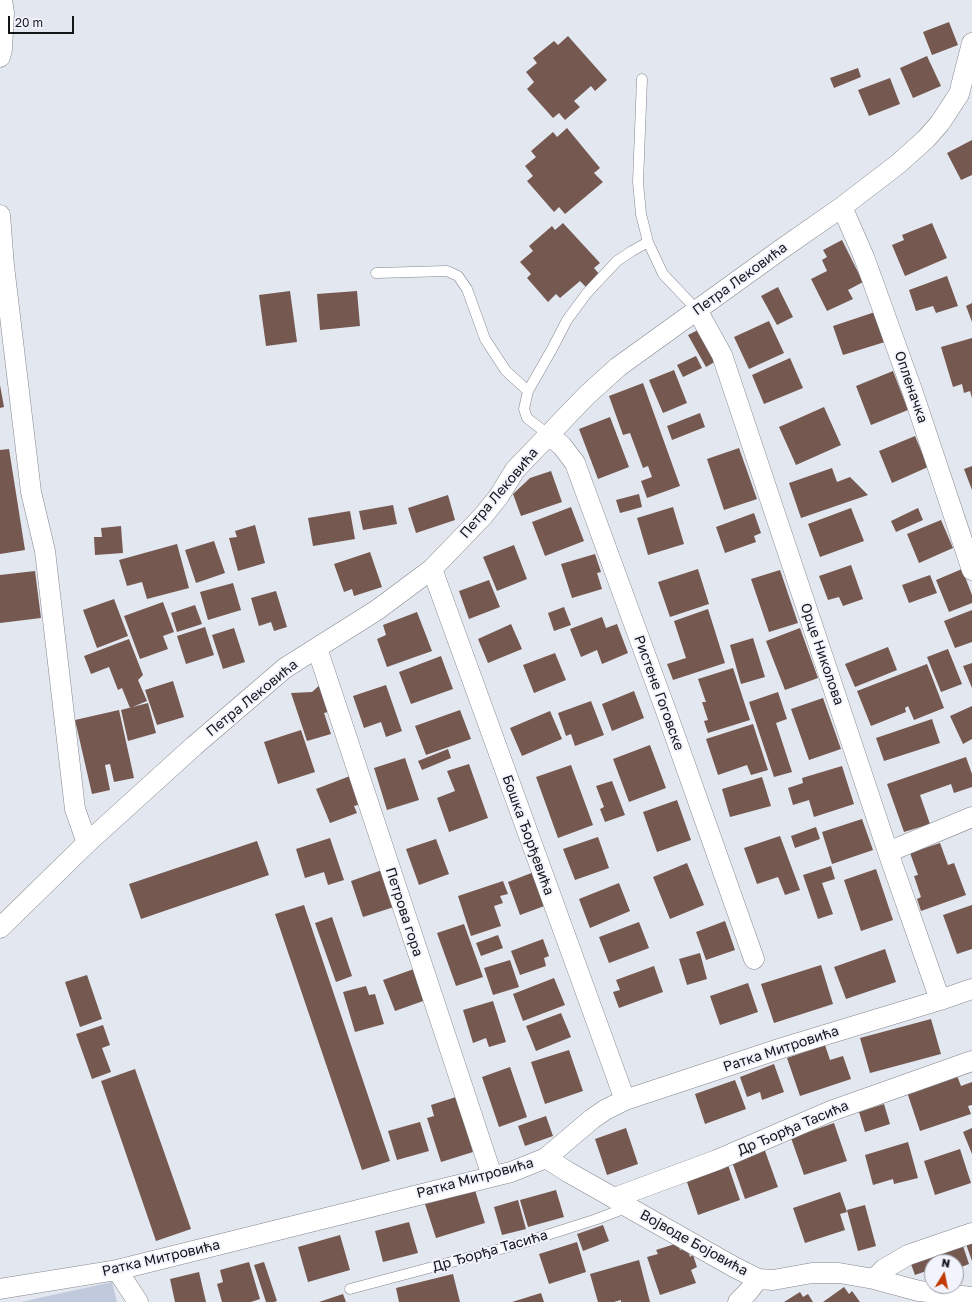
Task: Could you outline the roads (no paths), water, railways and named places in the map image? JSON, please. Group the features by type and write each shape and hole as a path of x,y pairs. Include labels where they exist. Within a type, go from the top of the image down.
{"street":[{"path":"0,56 2,49 4,13 2,0"},
{"name":"Петра Лековића","path":"0,928 87,843 194,746 285,668 377,610 432,569 483,516 499,496 515,470 587,395 618,367 842,207 898,164 926,139 965,98 972,43"},
{"name":"Опленачка","path":"842,207 864,257 913,393 972,570"},
{"path":"0,215 4,266 31,492 45,551 75,809 87,843"},
{"name":"Орце Николова","path":"697,310 722,354 888,852 940,1000"},
{"name":"Ристене Гоговске","path":"548,435 562,446 575,463 670,722 754,959"},
{"name":"Бошка Ђорђевића","path":"432,569 625,1100"},
{"name":"Петрова гора","path":"317,648 492,1176"},
{"path":"888,852 972,817"},
{"name":"Ратка Митровића","path":"0,1289 117,1270 511,1172 546,1158 592,1119 605,1110 625,1100 782,1048 972,989"},
{"name":"Др Ђорђа Тасића","path":"621,1202 831,1111 972,1061"},
{"name":"Војводе Бојовића","path":"546,1158 734,1267 758,1279 773,1280 812,1273 839,1273 874,1279 915,1297 972,1297"},
{"path":"874,1279 884,1269 908,1255 972,1233"},
{"path":"117,1270 138,1302"},
{"path":"738,1302 758,1279"}],"lane":[{"path":"642,79 638,182 641,214 648,242 663,274 697,310"},
{"path":"548,435 527,418 524,409 528,391 546,361 567,320 587,293 617,261 648,242"},
{"path":"376,273 447,271 458,276 467,289 485,339 506,371 528,391"},
{"name":"Др Ђорђа Тасића","path":"350,1289 519,1244 597,1219 621,1202"}]}
